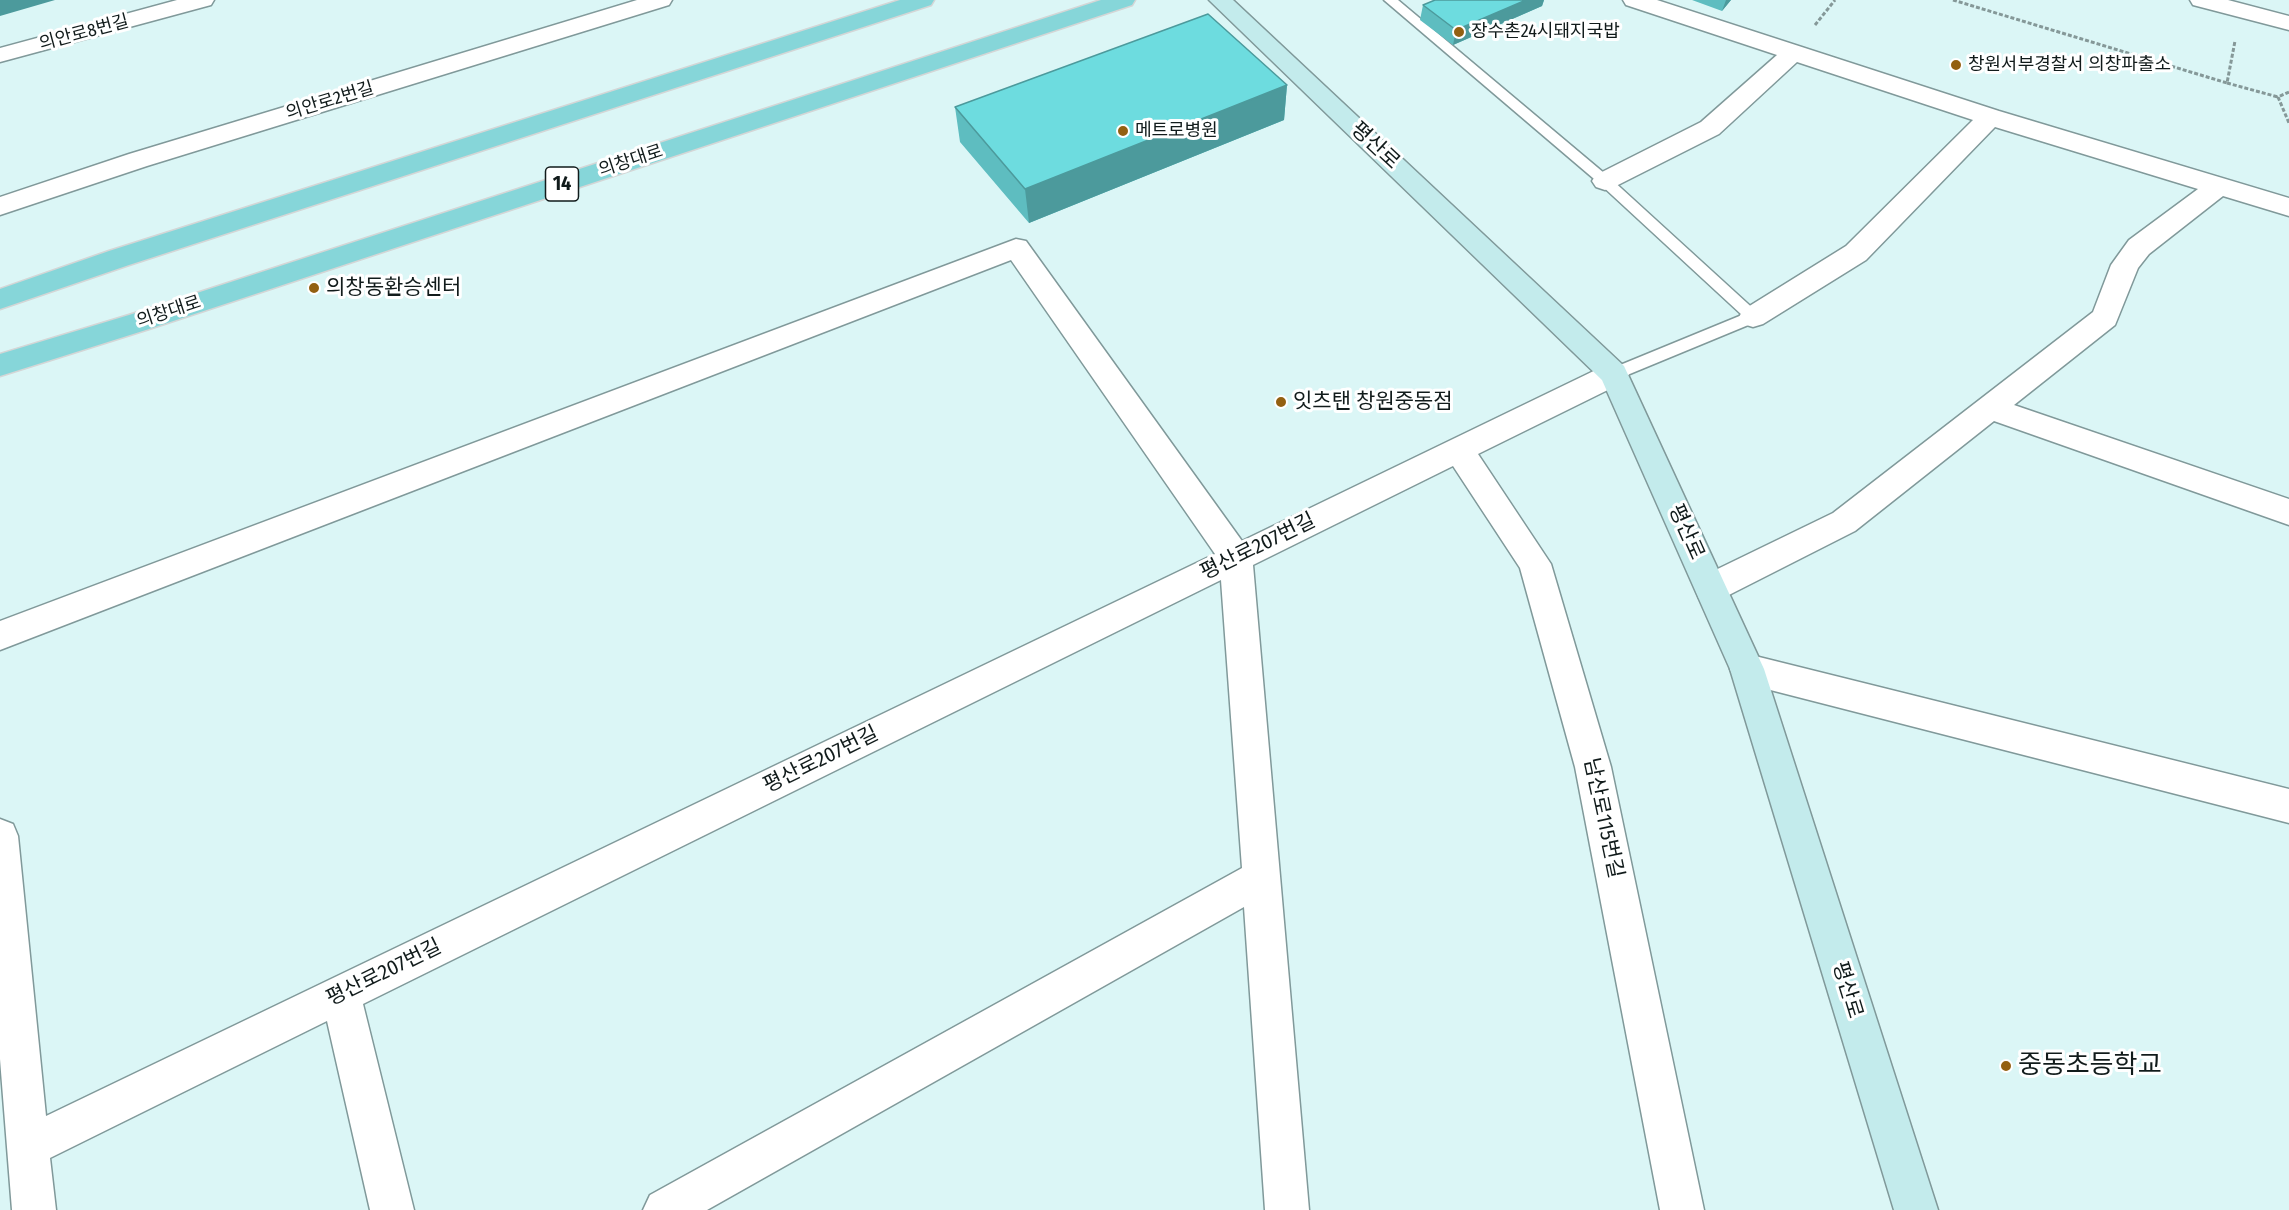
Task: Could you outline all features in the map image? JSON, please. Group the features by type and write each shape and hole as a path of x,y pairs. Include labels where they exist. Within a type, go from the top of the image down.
{"main road":[{"path":"0,299 130,254 923,0"},
{"name":"의창대로","path":"0,365 1124,0"},
{"name":"평산로","path":"1220,0 1614,374 1747,669 1916,1210"}],"street":[{"name":"의안로8번길","path":"0,55 203,0"},
{"path":"574,0 590,21"},
{"name":"의안로2번길","path":"0,206 138,160 661,0"},
{"path":"1634,0 1990,117 2289,207"},
{"path":"2200,0 2289,22"},
{"path":"1605,181 1710,128 1794,52"},
{"path":"1753,317 1856,253 1990,117"},
{"path":"1711,588 1844,522 2105,318 2125,265 2139,247 2219,186"},
{"path":"0,636 1016,248 1236,558 1287,1210"},
{"name":"평산로207번길","path":"28,1146 1614,374"},
{"path":"1990,408 2289,512"},
{"name":"남산로115번길","path":"1459,450 1535,564 1593,767 1682,1210"},
{"path":"1747,669 2289,806"},
{"path":"1,853 34,1210"},
{"path":"665,1210 1262,878"},
{"path":"341,994 392,1210"}],"lane":[{"path":"1390,0 1605,181 1753,317 1614,374"}],"path":[{"path":"1953,0 2278,97 2289,92"},
{"path":"2227,83 2241,10"},
{"path":"2278,97 2289,123"}],"building":[{"path":"1435,0 1526,0 1456,30 1423,5"},
{"path":"1208,14 1287,85 1025,189 955,107"}],"place":[{"name":"장수촌24시돼지국밥","path":"1459,32"},
{"name":"창원서부경찰서 의창파출소","path":"1956,65"},
{"name":"메트로병원","path":"1123,131"},
{"name":"의창동환승센터","path":"314,288"},
{"name":"잇츠탠 창원중동점","path":"1281,402"},
{"name":"중동초등학교","path":"2006,1066"}]}
